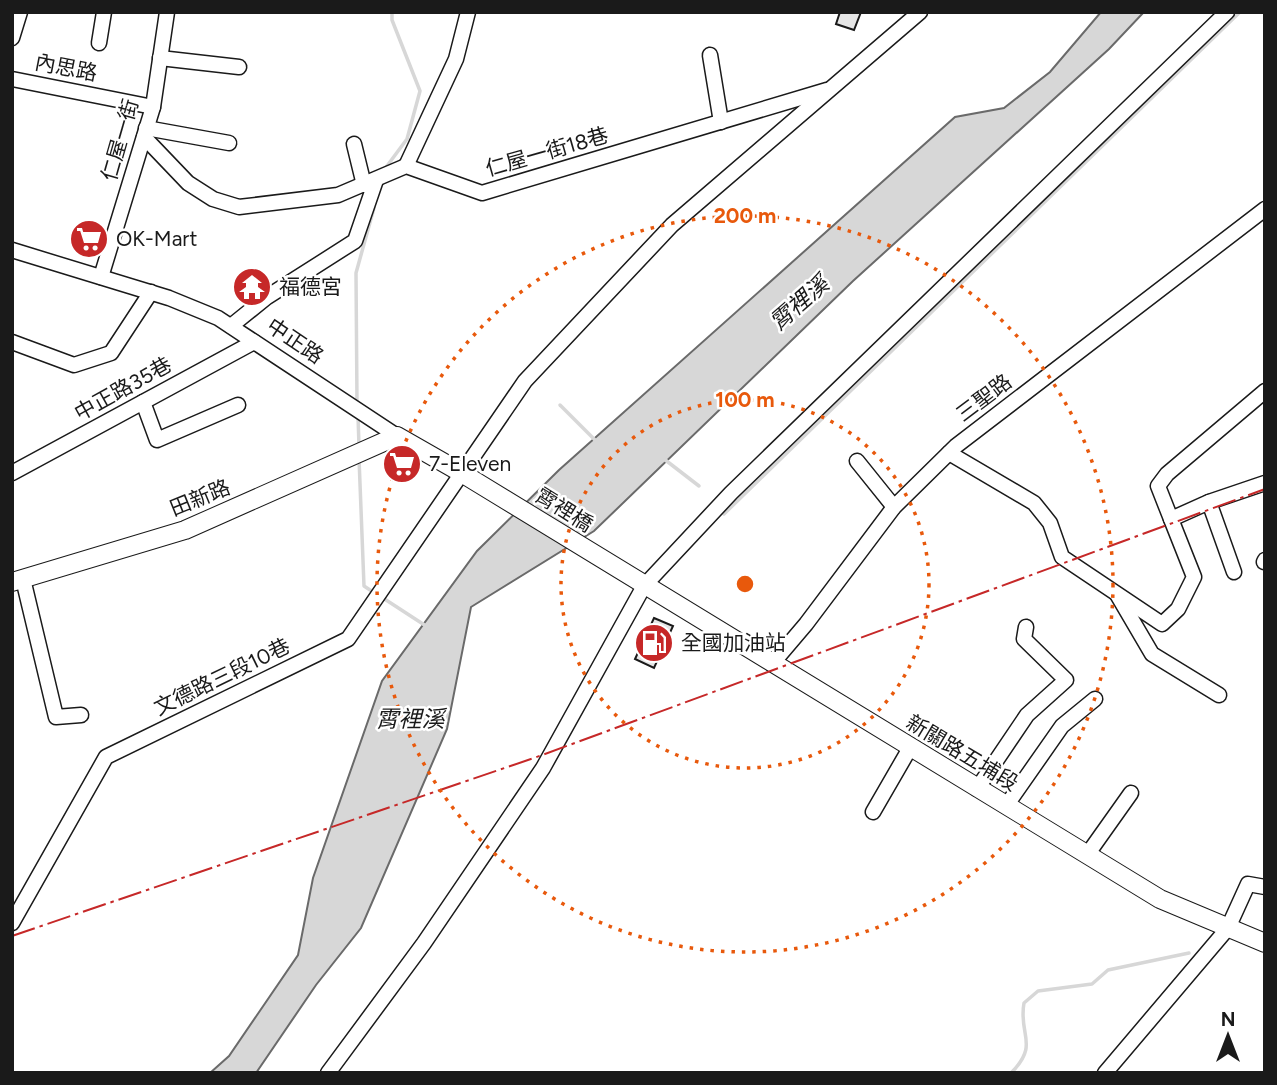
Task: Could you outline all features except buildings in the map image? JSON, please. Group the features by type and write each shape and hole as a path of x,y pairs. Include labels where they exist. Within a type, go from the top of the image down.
{"main road":[{"name":"中正路","path":"397,436 460,472"},
{"name":"田新路","path":"18,580 185,530 397,436"},
{"name":"霄裡橋","path":"460,472 644,586"},
{"name":"新關路五埔段","path":"644,586 1160,899 1265,943"}],"street":[{"path":"99,43 104,12"},
{"name":"仁屋一街","path":"101,277 153,107 167,12"},
{"path":"145,132 188,183 214,199 239,207 338,195 406,166 456,60 468,12"},
{"name":"仁屋一街18巷","path":"406,166 482,193 832,89 920,12"},
{"path":"328,1073 424,943 543,768 644,586 731,493 1227,12"},
{"path":"710,55 721,122"},
{"path":"160,58 239,67"},
{"name":"內思路","path":"12,79 153,107"},
{"name":"文德路三段10巷","path":"12,923 106,757 348,639 460,472 525,381 672,225 832,89"},
{"path":"145,132 229,143"},
{"path":"231,326 267,297 355,241 370,183 354,144"},
{"name":"三聖路","path":"772,664 806,624 894,507 949,453 1265,209"},
{"name":"中正路","path":"12,250 151,292 218,318 397,436"},
{"path":"12,342 74,365 111,353 151,292"},
{"name":"中正路35巷","path":"12,473 254,342"},
{"path":"949,453 1034,503 1050,523 1062,556 1162,624 1178,609 1194,577 1158,486 1167,474 1265,391"},
{"path":"143,402 157,440 238,405"},
{"path":"857,461 894,507"},
{"path":"1171,519 1209,502 1265,483"},
{"path":"1209,502 1234,572"},
{"path":"18,580 56,717 81,715"},
{"path":"1116,594 1152,654 1219,695"},
{"path":"977,789 1027,715 1066,680 1024,639 1026,627"},
{"path":"1006,806 1062,726 1095,699"},
{"path":"873,812 910,748"},
{"path":"1087,855 1131,793"},
{"path":"1105,1073 1228,928 1248,884 1265,887"}],"water":[{"name":"霄裡溪","path":"1101,12 1144,12 1109,49 853,281 594,531 471,607 447,729 361,928 316,985 256,1073 210,1073 229,1056 298,955 313,878 382,681 477,551 559,470 955,117 1004,108 1050,72"}],"waterway":[{"path":"384,170 407,139 420,91 392,20 392,12"},
{"path":"724,514 1240,12"},
{"path":"357,404 356,273 374,208"},
{"path":"560,405 596,441"},
{"path":"358,416 359,446"},
{"path":"359,458 364,586 376,594"},
{"path":"664,459 699,486"},
{"path":"383,598 426,626"},
{"path":"1011,1073 1020,1063 1026,1047 1024,1003 1038,991 1092,984 1108,970 1189,953"}],"power":[{"path":"12,936 534,758 1265,489"}],"place":[{"name":"OK-Mart","path":"89,239"},
{"name":"福德宮","path":"252,287"},
{"name":"7-Eleven","path":"402,464"},
{"name":"全國加油站","path":"654,643"}]}
